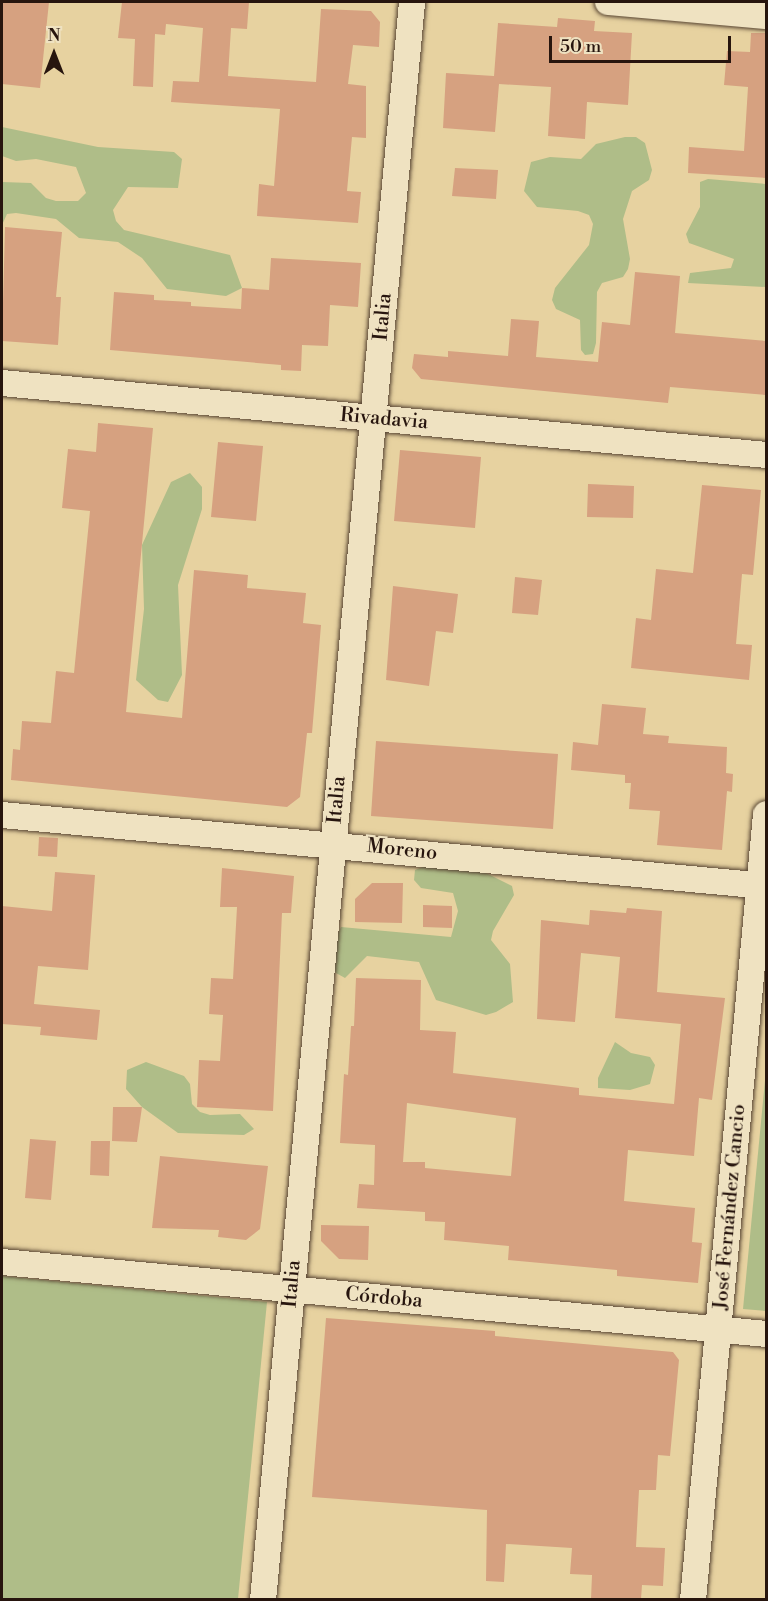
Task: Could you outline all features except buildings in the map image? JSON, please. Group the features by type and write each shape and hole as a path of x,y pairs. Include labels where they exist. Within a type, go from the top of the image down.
{"street":[{"name":"Italia","path":"263,1599 412,2"},
{"path":"608,2 766,16"},
{"name":"Rivadavia","path":"2,383 766,455"},
{"name":"José Fernández Cancio","path":"693,1599 763,886 766,814"},
{"name":"Moreno","path":"2,815 333,843 763,886"},
{"name":"Córdoba","path":"2,1262 766,1334"}],"green space":[{"path":"2,127 98,147 174,152 182,159 178,188 128,187 113,210 116,221 124,230 230,255 242,288 226,296 167,289 142,258 118,242 79,238 56,219 16,213 7,214 2,225 2,182 31,183 46,198 56,201 78,201 86,193 76,167 36,159 16,161 2,156"},
{"path":"625,137 636,137 645,143 652,170 649,180 632,191 623,219 630,259 628,269 623,277 602,283 597,292 596,343 593,354 585,355 581,350 580,320 556,309 552,300 555,288 589,245 593,224 589,215 578,211 537,207 524,191 531,162 550,157 581,159 596,144"},
{"path":"708,179 766,184 766,287 688,283 690,273 731,268 734,259 689,243 686,234 700,207 700,182"},
{"path":"190,473 202,487 202,509 178,585 182,675 168,702 158,700 136,680 144,609 142,545 171,482"},
{"path":"425,866 476,868 512,886 514,895 493,931 491,940 510,964 513,1002 496,1012 486,1015 436,1000 419,962 367,956 345,978 336,973 331,964 332,945 341,927 451,937 458,911 453,893 421,888 414,880 415,870"},
{"path":"615,1042 631,1053 650,1057 655,1065 650,1084 630,1090 598,1088 598,1078"},
{"path":"146,1062 184,1076 190,1084 192,1104 200,1112 210,1115 240,1114 254,1129 244,1135 178,1133 142,1107 126,1089 127,1070"},
{"path":"766,1070 766,1311 743,1309"},
{"path":"2,1276 267,1302 238,1599 2,1599"}]}
